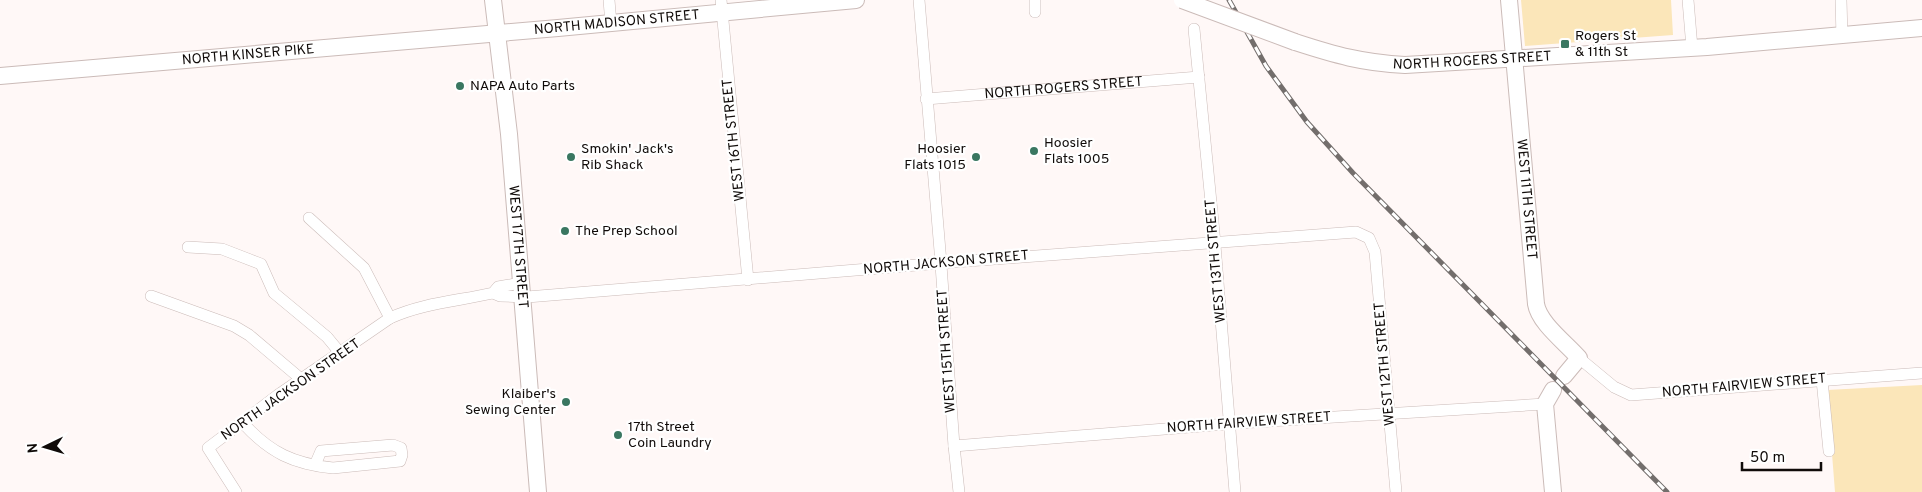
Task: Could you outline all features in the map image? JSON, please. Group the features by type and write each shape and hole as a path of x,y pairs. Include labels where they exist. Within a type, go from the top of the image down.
{"street":[{"name":"WEST 17TH STREET","path":"493,0 506,111 538,492"},
{"path":"609,0 611,24"},
{"name":"NORTH MADISON STREET","path":"496,34 611,24 721,6 856,0"},
{"name":"WEST 15TH STREET","path":"919,0 959,492"},
{"path":"1035,0 1035,12"},
{"name":"NORTH ROGERS STREET","path":"1182,0 1338,56 1372,63 1404,65 1692,48 1842,37 1922,28"},
{"name":"WEST 11TH STREET","path":"1509,0 1537,310 1543,320 1579,358"},
{"path":"1688,0 1692,48"},
{"path":"1841,0 1842,37"},
{"name":"WEST 16TH STREET","path":"721,6 748,280"},
{"name":"WEST 13TH STREET","path":"1194,29 1215,242 1235,492"},
{"name":"NORTH KINSER PIKE","path":"0,76 496,34"},
{"name":"NORTH ROGERS STREET","path":"926,100 1199,77"},
{"path":"309,218 364,268 390,318"},
{"name":"NORTH JACKSON STREET","path":"236,492 208,448 301,379 390,318 432,303 493,293 498,287 521,290 748,280 941,263 1356,232 1370,238"},
{"name":"WEST 12TH STREET","path":"1370,238 1375,252 1396,492"},
{"path":"188,247 222,249 261,264 274,293 327,337 340,354"},
{"path":"151,296 234,326 249,335 301,379"},
{"path":"1564,376 1579,358"},
{"name":"NORTH FAIRVIEW STREET","path":"1579,358 1614,387 1631,395 1922,372"},
{"path":"1822,380 1829,451"},
{"path":"1549,397 1553,492"},
{"name":"NORTH FAIRVIEW STREET","path":"954,446 1389,413 1549,397"},
{"path":"243,423 268,447 299,462 315,465 333,468 400,461 402,455 400,448 393,445 321,451 315,465"}],"shaded area":[{"path":"1521,0 1671,0 1673,35 1525,46"},
{"path":"1922,385 1922,492 1835,492 1827,390"}],"railway":[{"path":"1229,0 1266,66 1307,122 1353,173 1667,492"}],"place":[{"name":"Rogers St & 11th St","path":"1565,44"},
{"name":"NAPA Auto Parts","path":"460,86"},
{"name":"Hoosier Flats 1005","path":"1034,151"},
{"name":"Smokin' Jack's Rib Shack","path":"571,157"},
{"name":"Hoosier Flats 1015","path":"976,157"},
{"name":"The Prep School","path":"565,231"},
{"name":"Klaiber's Sewing Center","path":"566,402"},
{"name":"17th Street Coin Laundry","path":"618,435"}]}
